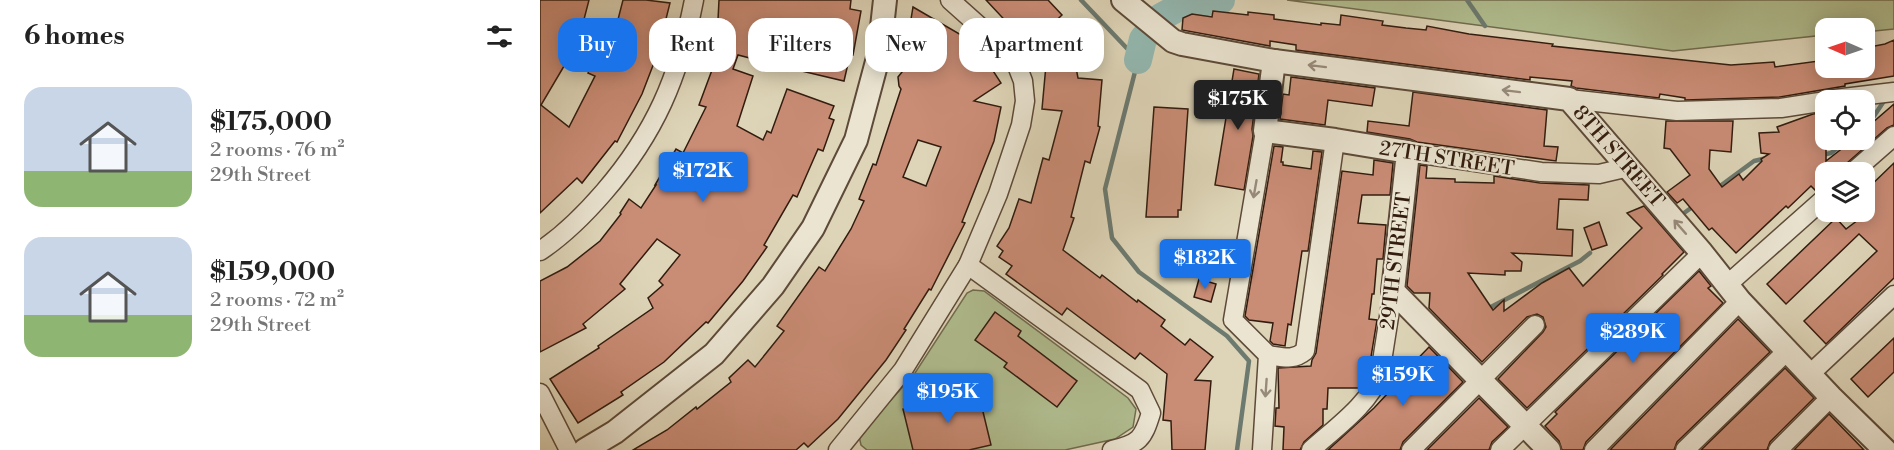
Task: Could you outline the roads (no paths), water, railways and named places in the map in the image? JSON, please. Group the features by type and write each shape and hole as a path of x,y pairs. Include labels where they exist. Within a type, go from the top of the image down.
{"street":[{"path":"540,251 585,214 625,168 646,136 662,106 675,72 684,45 694,0"},
{"path":"585,450 615,432 714,354 773,286 813,228 856,140 879,54 885,0"},
{"path":"843,449 903,370 968,266 999,194 1021,125 1025,101 1023,81 1016,63 1006,50 950,0"},
{"name":"8TH STREET","path":"1130,5 1169,38 1182,45 1274,60 1569,99 1787,351 1885,450"},
{"path":"1274,60 1265,131 1233,320 1268,355 1290,358 1298,357 1305,351 1335,140"},
{"path":"1875,94 1894,92"},
{"path":"1569,99 1677,111 1781,108 1815,102"},
{"name":"27TH STREET","path":"1265,131 1541,172 1599,174 1629,167"},
{"path":"1864,162 1894,136"},
{"name":"29TH STREET","path":"1311,450 1368,397 1376,386 1380,374 1393,291 1408,152"},
{"path":"1594,450 1734,292 1815,208"},
{"path":"1500,450 1702,253"},
{"path":"968,266 1140,390 1151,413 1144,434 1131,446 1112,450"},
{"path":"1393,291 1549,450"},
{"path":"1809,375 1894,294"},
{"path":"1411,450 1535,325"},
{"path":"1685,450 1787,351"},
{"path":"1262,450 1268,355"},
{"path":"540,393 569,450"},
{"path":"1778,450 1831,397"}],"waterway":[{"path":"1081,0 1138,60 1105,189 1112,238 1139,272 1227,336 1249,361 1237,450"},
{"path":"1138,60 1143,39 1161,17 1183,5 1221,0"},
{"path":"1467,0 1485,26"},
{"path":"1875,114 1886,98"},
{"path":"1822,155 1835,150"},
{"path":"1716,189 1754,161 1767,158"},
{"path":"1680,216 1695,205"},
{"path":"1487,309 1580,261 1590,253"}]}
